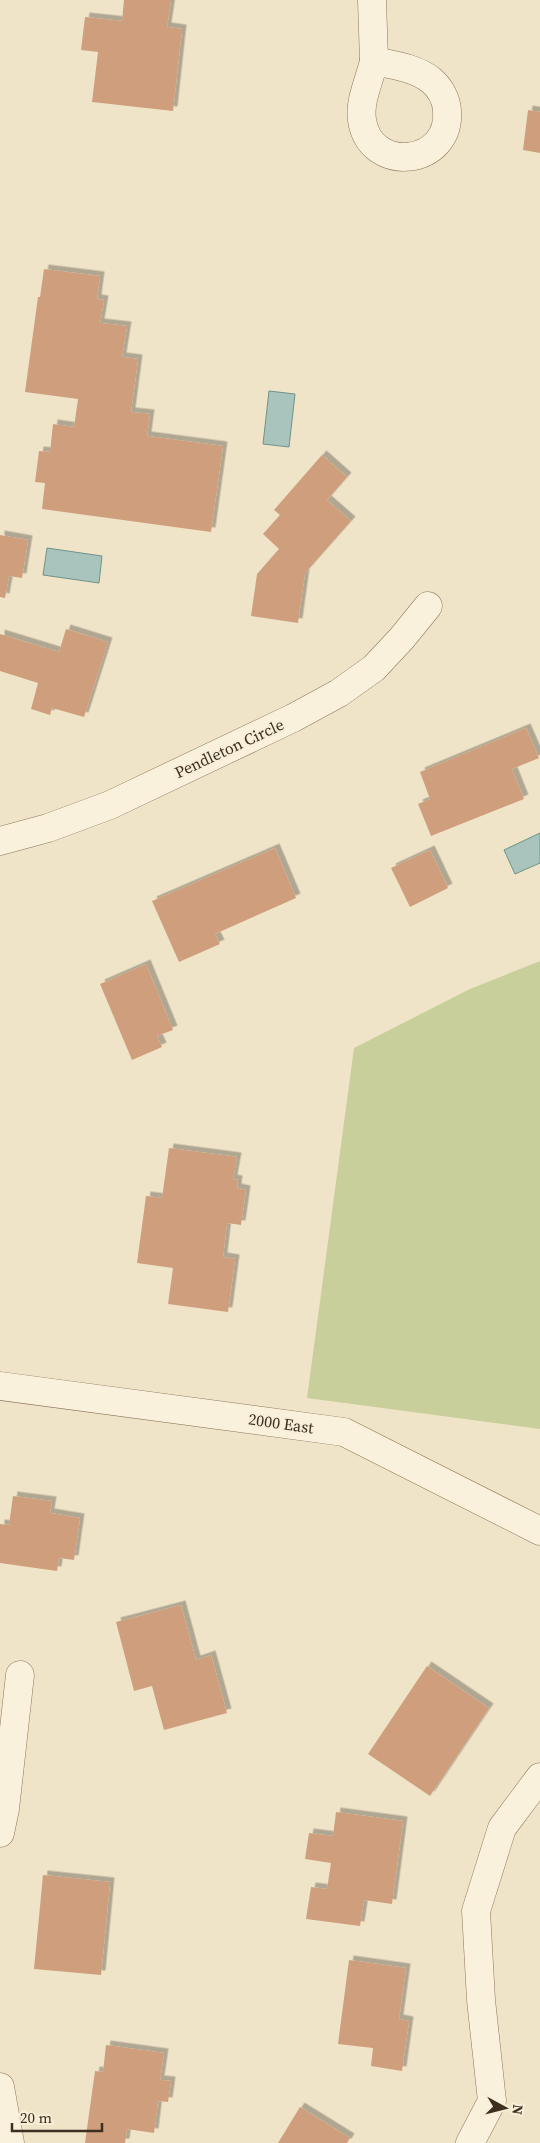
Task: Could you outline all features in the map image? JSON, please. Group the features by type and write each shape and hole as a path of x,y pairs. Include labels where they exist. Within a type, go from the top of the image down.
{"street":[{"path":"372,0 374,61"},
{"name":"Pendleton Circle","path":"0,841 48,828 110,805 293,718 338,693 374,668 428,606"},
{"name":"2000 East","path":"0,1386 344,1432 540,1531"},
{"path":"0,1833 5,1809 20,1675"},
{"path":"470,2143 492,2101 481,2000 476,1911 502,1828 540,1777"},
{"path":"0,2087 10,2143"}],"green space":[{"path":"540,961 540,1429 307,1398 354,1048 470,989"}],"water":[{"path":"269,391 295,394 289,447 263,444"},
{"path":"47,548 102,556 99,583 43,575"},
{"path":"540,833 540,863 515,874 504,850"}],"building":[{"path":"124,0 171,0 167,27 182,29 173,111 92,102 98,52 81,50 85,17 122,21"},
{"path":"528,110 540,112 540,153 523,150"},
{"path":"44,269 100,276 97,299 104,300 100,323 127,326 122,357 138,359 131,412 150,414 147,436 223,446 211,532 42,509 45,483 35,482 39,451 50,452 53,424 74,427 78,399 25,392 38,297 40,297"},
{"path":"322,455 347,477 327,500 351,521 305,573 298,623 251,616 257,574 279,549 263,534 280,515 274,510"},
{"path":"0,535 28,540 22,578 9,576 5,598 0,597"},
{"path":"66,629 108,642 84,717 52,708 50,715 31,709 38,683 0,671 0,634 59,652"},
{"path":"526,728 539,758 512,769 524,799 431,836 418,804 430,799 420,772"},
{"path":"275,848 296,898 215,934 220,944 179,962 152,901"},
{"path":"430,850 448,888 410,907 391,868"},
{"path":"146,964 173,1030 157,1036 162,1047 132,1060 100,984"},
{"path":"169,1148 237,1157 233,1179 238,1180 237,1188 246,1190 241,1225 227,1223 223,1257 235,1259 228,1312 168,1304 173,1268 137,1263 146,1196 162,1198"},
{"path":"13,1496 52,1501 50,1513 80,1518 74,1560 59,1558 57,1571 0,1563 0,1524 9,1525"},
{"path":"181,1605 196,1660 211,1655 227,1713 164,1730 152,1686 134,1691 116,1622"},
{"path":"427,1666 489,1708 430,1796 368,1754"},
{"path":"336,1812 403,1821 392,1904 364,1900 360,1926 306,1919 311,1887 327,1889 331,1863 305,1859 309,1833 333,1836"},
{"path":"43,1875 110,1882 101,1975 34,1969"},
{"path":"349,1960 406,1968 399,2019 409,2021 402,2071 371,2066 373,2048 338,2044"},
{"path":"106,2045 164,2053 160,2080 171,2081 168,2102 158,2101 154,2133 127,2129 125,2143 85,2143 95,2071 103,2072"},
{"path":"300,2107 350,2138 347,2143 278,2143"}]}
